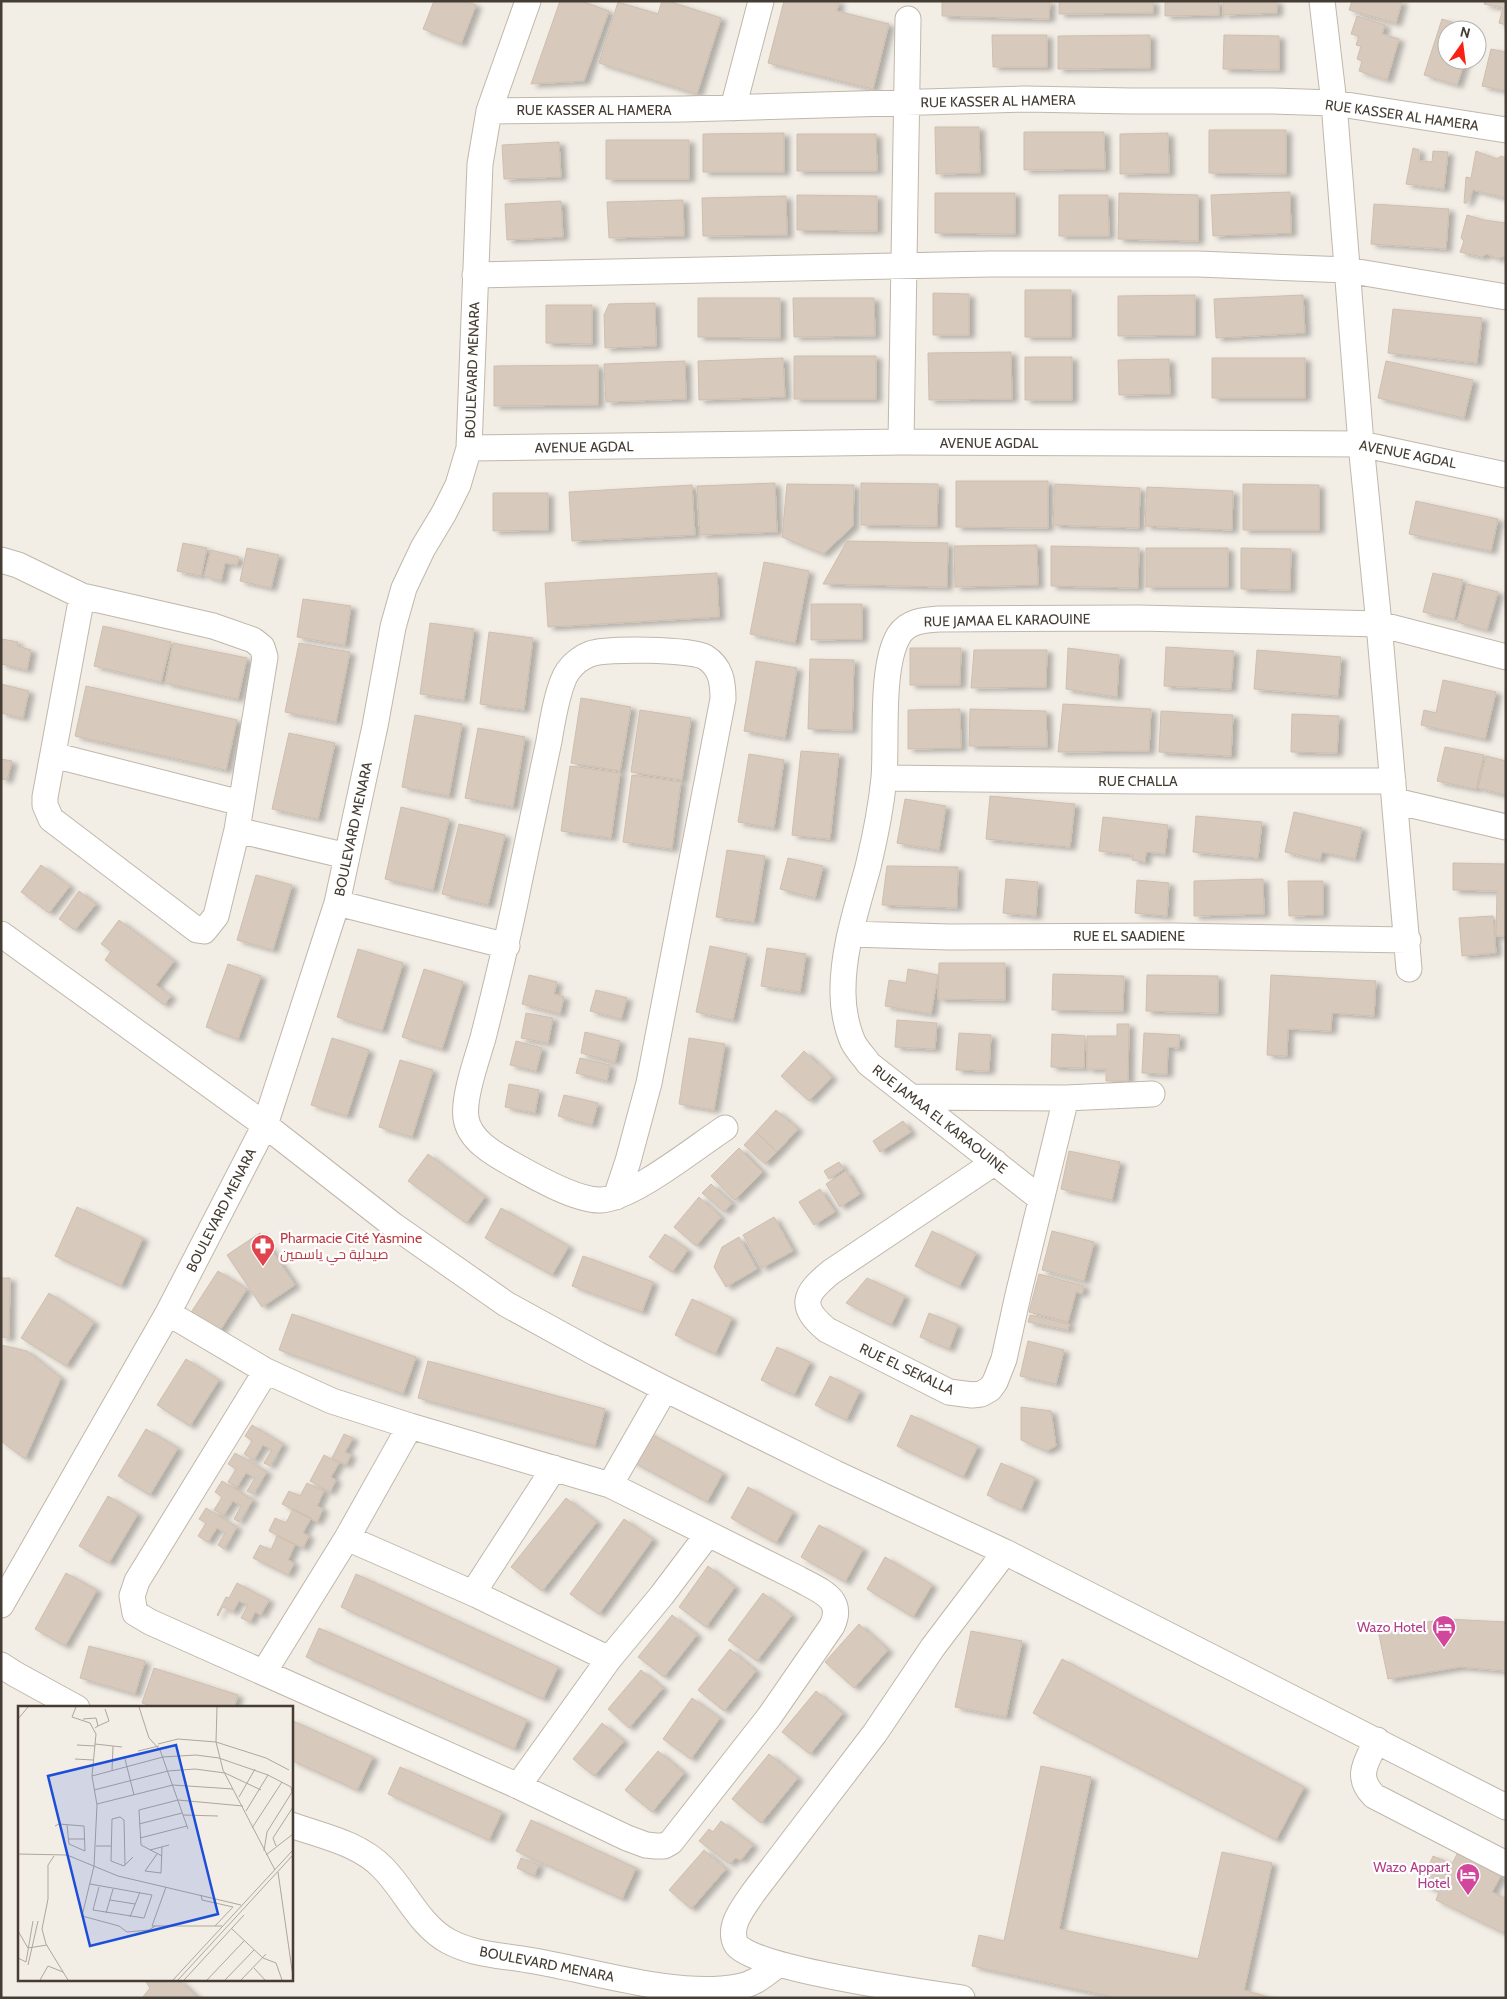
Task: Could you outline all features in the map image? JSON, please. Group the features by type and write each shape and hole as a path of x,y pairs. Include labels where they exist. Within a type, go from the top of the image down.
{"street":[{"name":"BOULEVARD MENARA","path":"1,1605 168,1313 265,1126 337,902 375,726 393,627 402,596 423,548 444,514 458,485 469,448 480,164 489,111 528,1"},
{"path":"733,108 761,1"},
{"path":"1322,1 1334,104 1360,444 1379,624 1408,940 1409,969"},
{"path":"900,442 908,19"},
{"name":"RUE KASSER AL HAMERA","path":"489,111 733,108 1024,99 1334,104 1506,130"},
{"path":"475,275 903,266 1198,264 1347,270 1506,297"},
{"name":"AVENUE AGDAL","path":"469,448 900,442 1360,444 1506,475"},
{"path":"1,560 18,565 82,596 214,626 253,640 262,647 265,657 238,830 216,916 210,926 204,930 197,930 52,820 45,805 82,596"},
{"name":"RUE JAMAA EL KARAOUINE","path":"1041,1199 869,1064 853,1043 846,1019 843,994 850,934 876,830 884,778 888,672 893,648 899,634 918,620 939,618 1139,618 1379,624 1506,657"},
{"path":"616,1198 649,1083 722,708 722,677 714,665 705,657 692,652 656,650 592,653 576,662 566,673 554,716 506,946 467,1103 466,1117 473,1135 484,1146 507,1162 535,1177 584,1198 600,1200 616,1198 644,1183 725,1128"},
{"path":"53,756 241,803"},
{"name":"RUE CHALLA","path":"884,778 1142,781 1394,791 1506,827"},
{"path":"238,830 347,856"},
{"path":"337,902 506,946"},
{"path":"1,934 265,1126 393,1225 506,1304 666,1389 835,1473 1005,1552 1506,1807"},
{"name":"RUE EL SAADIENE","path":"850,934 948,937 1174,936 1408,940"},
{"path":"912,1097 1066,1098 1152,1094"},
{"name":"RUE EL SEKALLA","path":"995,1162 831,1272 815,1285 809,1297 808,1305 815,1320 827,1330 949,1392 972,1395 981,1394 990,1389 995,1382 1004,1359 1066,1098"},
{"path":"168,1313 266,1371 332,1401 610,1485 814,1587 837,1606 836,1618 832,1626 769,1717 672,1842 664,1846 646,1845 627,1838 518,1786 150,1622 135,1613 132,1596 137,1580 266,1371"},
{"path":"610,1485 666,1389"},
{"path":"264,1672 347,1538 410,1426"},
{"path":"473,1593 554,1468"},
{"path":"518,1786 609,1659 662,1595 708,1534"},
{"path":"347,1538 473,1593 609,1659"},
{"path":"962,1998 828,1975 766,1960 738,1948 734,1942 733,1931 737,1918 753,1893 876,1733 934,1647 1005,1552"},
{"path":"1,1665 73,1706"},
{"path":"1377,1740 1364,1767 1364,1782 1374,1796 1506,1864"},
{"name":"BOULEVARD MENARA","path":"292,1825 332,1838 372,1857 384,1868 430,1927 448,1941 482,1954 528,1960 651,1984 721,1989 752,1984 780,1964"}],"building":[{"path":"434,1 465,1 476,5 461,44 423,29"},
{"path":"560,1 581,1 609,11 584,81 531,84"},
{"path":"662,1 668,1 721,18 697,94 599,63 618,2 658,14"},
{"path":"784,1 839,1 837,11 889,24 873,89 768,63"},
{"path":"942,1 1050,1 1049,19 942,16"},
{"path":"1059,1 1153,1 1153,13 1059,14"},
{"path":"1165,1 1219,1 1219,15 1165,16"},
{"path":"1223,1 1277,1 1277,13 1223,15"},
{"path":"1352,1 1402,1 1396,23 1349,10"},
{"path":"1485,1 1506,1 1506,25 1499,23 1503,8 1484,4"},
{"path":"1357,16 1385,25 1382,34 1399,39 1387,80 1359,71 1362,61 1357,59 1361,46 1356,45 1359,36 1351,34"},
{"path":"992,35 1047,35 1047,67 993,67"},
{"path":"1150,35 1150,68 1058,69 1058,36"},
{"path":"1224,35 1279,36 1279,70 1223,69"},
{"path":"1437,35 1437,70 1462,70 1457,85 1424,75"},
{"path":"1491,49 1506,52 1506,91 1482,86"},
{"path":"935,127 979,127 980,173 936,174"},
{"path":"1209,130 1286,130 1286,174 1209,173"},
{"path":"1024,132 1104,132 1105,169 1024,170"},
{"path":"784,133 784,172 703,172 703,134"},
{"path":"1168,133 1169,173 1120,174 1120,134"},
{"path":"797,134 876,134 877,171 797,171"},
{"path":"606,140 689,140 689,179 606,179"},
{"path":"559,142 561,177 504,179 502,145"},
{"path":"1413,148 1419,150 1419,161 1432,162 1433,151 1448,152 1444,189 1406,184"},
{"path":"1476,151 1497,159 1501,156 1506,158 1506,198 1473,190 1467,203 1464,203 1466,177 1471,178"},
{"path":"1290,192 1291,233 1213,236 1211,195"},
{"path":"935,193 1015,193 1015,234 935,233"},
{"path":"1119,193 1198,195 1198,241 1118,239"},
{"path":"797,195 877,196 877,231 797,230"},
{"path":"1059,195 1108,195 1109,236 1059,236"},
{"path":"786,196 787,235 703,236 702,198"},
{"path":"683,200 684,236 609,238 607,202"},
{"path":"561,201 563,237 507,240 505,204"},
{"path":"1374,204 1449,209 1446,249 1371,244"},
{"path":"1467,215 1506,223 1506,261 1504,261 1505,256 1498,259 1487,254 1482,257 1460,252 1464,241 1461,238"},
{"path":"1025,290 1071,290 1071,337 1025,337"},
{"path":"933,293 969,294 969,335 933,335"},
{"path":"1195,295 1195,335 1118,336 1118,296"},
{"path":"1303,295 1305,333 1216,338 1214,299"},
{"path":"698,298 780,298 780,338 698,337"},
{"path":"793,298 874,298 875,336 794,337"},
{"path":"655,303 656,346 605,348 604,315 609,304"},
{"path":"546,305 592,305 592,344 546,343"},
{"path":"1393,309 1482,318 1477,363 1388,353"},
{"path":"1011,352 1012,399 929,400 928,353"},
{"path":"794,356 876,356 876,399 794,399"},
{"path":"1025,357 1072,357 1072,400 1025,400"},
{"path":"783,358 785,397 699,400 698,361"},
{"path":"1212,358 1305,358 1305,398 1212,398"},
{"path":"1169,359 1170,394 1119,395 1118,360"},
{"path":"685,361 686,399 606,402 604,364"},
{"path":"1386,361 1473,380 1464,418 1378,398"},
{"path":"598,365 598,405 494,406 494,366"},
{"path":"956,481 1048,481 1048,528 956,527"},
{"path":"775,483 777,532 700,535 697,486"},
{"path":"861,483 938,484 937,526 861,525"},
{"path":"787,484 854,485 853,526 823,554 782,537"},
{"path":"1055,484 1140,488 1139,528 1053,525"},
{"path":"1243,484 1319,485 1319,530 1243,530"},
{"path":"692,485 695,535 572,541 569,492"},
{"path":"1147,487 1233,491 1232,530 1145,526"},
{"path":"493,493 548,493 548,530 493,531"},
{"path":"1416,501 1498,519 1491,551 1409,534"},
{"path":"847,541 948,543 947,587 823,584"},
{"path":"183,543 207,548 201,576 177,571"},
{"path":"1037,545 1038,585 955,587 954,546"},
{"path":"1051,546 1139,548 1138,588 1051,586"},
{"path":"247,548 279,555 271,588 240,581"},
{"path":"1146,548 1228,548 1228,587 1146,587"},
{"path":"1241,548 1291,549 1290,590 1241,589"},
{"path":"211,550 239,557 237,565 225,563 221,581 204,576"},
{"path":"764,562 809,571 795,643 750,634"},
{"path":"717,573 719,617 548,627 545,583"},
{"path":"1433,573 1463,580 1454,619 1423,612"},
{"path":"1467,584 1498,592 1487,630 1457,622"},
{"path":"303,599 351,606 345,645 297,637"},
{"path":"811,604 862,604 862,639 811,640"},
{"path":"430,623 474,629 464,700 420,694"},
{"path":"103,626 171,642 161,682 94,666"},
{"path":"489,632 533,638 524,710 480,704"},
{"path":"2,639 18,642 17,646 31,650 27,670 1,664"},
{"path":"173,643 247,658 238,699 165,683"},
{"path":"299,643 350,652 336,722 285,712"},
{"path":"1166,647 1234,651 1231,689 1164,686"},
{"path":"910,648 961,648 960,685 910,685"},
{"path":"1068,648 1119,655 1117,697 1066,689"},
{"path":"974,650 1047,650 1046,687 971,688"},
{"path":"1257,650 1341,657 1338,696 1254,689"},
{"path":"810,659 854,660 852,730 808,729"},
{"path":"756,661 797,668 785,738 744,731"},
{"path":"1443,680 1496,692 1485,739 1421,725 1424,710 1436,713"},
{"path":"1,684 29,691 23,718 1,713"},
{"path":"86,686 237,720 226,770 75,736"},
{"path":"581,698 631,707 620,771 571,763"},
{"path":"1063,704 1151,709 1149,751 1058,752"},
{"path":"960,709 961,748 908,749 908,710"},
{"path":"970,709 1046,711 1047,747 969,746"},
{"path":"640,710 691,718 682,780 631,772"},
{"path":"1161,711 1233,715 1231,756 1159,752"},
{"path":"1292,714 1339,716 1337,753 1291,752"},
{"path":"415,715 462,724 449,796 402,787"},
{"path":"478,728 525,737 513,807 465,798"},
{"path":"289,733 335,743 318,819 272,809"},
{"path":"1445,747 1484,755 1476,789 1437,781"},
{"path":"801,751 839,754 830,839 792,835"},
{"path":"749,754 784,760 774,828 738,822"},
{"path":"1486,756 1506,761 1506,795 1478,788"},
{"path":"1,759 12,761 7,780 1,779"},
{"path":"570,766 620,773 611,838 561,831"},
{"path":"632,775 681,782 672,849 623,842"},
{"path":"990,796 1075,804 1070,847 986,839"},
{"path":"905,799 946,806 939,850 897,843"},
{"path":"401,807 449,819 433,890 385,879"},
{"path":"1294,812 1362,828 1355,859 1322,852 1320,860 1285,852"},
{"path":"1196,816 1262,822 1258,858 1193,852"},
{"path":"1103,817 1168,825 1165,854 1146,852 1145,862 1132,860 1133,855 1099,851"},
{"path":"459,824 505,835 488,905 442,894"},
{"path":"727,850 765,856 754,922 716,917"},
{"path":"788,858 823,866 815,898 780,889"},
{"path":"1453,863 1506,864 1506,936 1496,936 1497,891 1453,890"},
{"path":"41,865 70,886 49,913 21,892"},
{"path":"887,866 958,867 957,908 882,905"},
{"path":"256,875 292,885 273,950 237,940"},
{"path":"1006,879 1038,882 1036,916 1003,913"},
{"path":"1263,879 1264,914 1194,916 1194,881"},
{"path":"1137,880 1169,883 1167,916 1135,913"},
{"path":"1288,881 1323,881 1323,915 1289,916"},
{"path":"79,891 96,904 75,930 59,919"},
{"path":"1493,916 1496,953 1462,956 1459,918"},
{"path":"119,920 174,961 156,985 171,996 164,1005 105,960 111,951 101,944"},
{"path":"710,946 747,954 733,1020 696,1012"},
{"path":"767,948 806,954 800,992 761,986"},
{"path":"358,949 403,963 382,1031 337,1017"},
{"path":"939,963 1005,963 1005,1000 938,999"},
{"path":"228,964 261,976 238,1039 206,1027"},
{"path":"424,969 463,982 442,1049 402,1037"},
{"path":"908,969 938,975 931,1014 885,1006 889,980 906,983"},
{"path":"1053,974 1124,976 1123,1011 1052,1010"},
{"path":"529,975 557,982 554,994 564,997 560,1014 522,1004"},
{"path":"1147,975 1218,976 1218,1013 1146,1011"},
{"path":"1271,975 1376,981 1374,1016 1332,1013 1331,1031 1288,1029 1287,1056 1267,1055"},
{"path":"596,990 627,998 621,1019 590,1011"},
{"path":"526,1013 553,1018 548,1043 521,1038"},
{"path":"897,1020 937,1023 935,1049 895,1047"},
{"path":"1117,1024 1129,1024 1128,1081 1106,1081 1106,1069 1087,1069 1087,1036 1117,1036"},
{"path":"585,1032 620,1041 615,1062 581,1053"},
{"path":"959,1033 991,1035 989,1071 956,1070"},
{"path":"1144,1033 1180,1035 1179,1048 1168,1047 1167,1074 1142,1073"},
{"path":"1052,1034 1085,1036 1084,1068 1051,1067"},
{"path":"332,1038 369,1050 347,1116 311,1105"},
{"path":"689,1038 725,1044 714,1110 679,1104"},
{"path":"516,1041 542,1048 536,1071 510,1065"},
{"path":"804,1051 832,1077 809,1101 781,1076"},
{"path":"580,1058 610,1065 607,1081 576,1073"},
{"path":"400,1060 433,1070 412,1137 379,1127"},
{"path":"509,1084 539,1090 535,1113 505,1107"},
{"path":"564,1095 598,1103 592,1125 558,1116"},
{"path":"776,1110 798,1129 777,1152 756,1132"},
{"path":"903,1121 911,1132 880,1152 873,1141"},
{"path":"756,1132 777,1152 765,1164 744,1145"},
{"path":"739,1148 763,1172 735,1200 711,1176"},
{"path":"1069,1151 1120,1162 1112,1200 1061,1189"},
{"path":"428,1154 485,1197 466,1223 408,1181"},
{"path":"839,1162 844,1169 829,1179 824,1171"},
{"path":"846,1171 860,1194 840,1207 826,1184"},
{"path":"711,1184 732,1203 724,1212 702,1193"},
{"path":"820,1189 835,1212 814,1225 799,1202"},
{"path":"699,1197 721,1217 696,1246 674,1227"},
{"path":"77,1207 143,1238 121,1286 55,1256"},
{"path":"501,1208 569,1246 552,1275 485,1238"},
{"path":"774,1217 793,1251 762,1268 743,1235"},
{"path":"932,1231 976,1253 959,1287 915,1266"},
{"path":"1052,1231 1094,1242 1084,1281 1042,1270"},
{"path":"260,1233 295,1285 262,1307 227,1255"},
{"path":"665,1234 688,1250 672,1272 649,1257"},
{"path":"739,1237 757,1269 726,1287 714,1267 722,1247"},
{"path":"583,1256 653,1282 642,1312 572,1286"},
{"path":"218,1271 247,1289 219,1332 190,1314"},
{"path":"1039,1274 1084,1286 1082,1294 1076,1292 1068,1322 1029,1312"},
{"path":"1,1278 10,1278 9,1338 1,1337"},
{"path":"867,1278 905,1296 891,1325 846,1303"},
{"path":"49,1293 94,1322 66,1366 21,1338"},
{"path":"692,1299 732,1318 715,1354 675,1335"},
{"path":"929,1313 958,1325 949,1349 920,1337"},
{"path":"292,1314 416,1357 403,1394 279,1350"},
{"path":"1030,1315 1069,1324 1068,1330 1028,1322"},
{"path":"1028,1341 1064,1350 1056,1384 1020,1376"},
{"path":"1,1345 27,1351 61,1378 25,1459 1,1441"},
{"path":"777,1347 810,1362 794,1395 761,1380"},
{"path":"186,1359 219,1380 190,1426 157,1405"},
{"path":"428,1361 605,1409 595,1446 418,1398"},
{"path":"830,1376 860,1391 846,1420 815,1405"},
{"path":"1021,1407 1051,1411 1056,1446 1046,1451 1021,1440"},
{"path":"911,1415 978,1446 963,1477 897,1446"},
{"path":"252,1425 283,1444 270,1466 264,1463 272,1450 263,1445 254,1460 244,1454 252,1441 245,1436"},
{"path":"146,1429 178,1448 150,1495 118,1476"},
{"path":"645,1431 723,1473 707,1502 629,1460"},
{"path":"344,1434 353,1438 345,1452 351,1455 346,1465 332,1458"},
{"path":"235,1453 267,1472 253,1494 247,1491 255,1478 246,1473 237,1487 228,1482 236,1469 228,1464"},
{"path":"324,1455 339,1463 331,1477 336,1480 330,1492 310,1481"},
{"path":"1001,1463 1035,1478 1021,1510 987,1495"},
{"path":"222,1481 253,1500 239,1522 234,1519 241,1506 233,1501 224,1515 214,1510 222,1497 215,1492"},
{"path":"307,1483 324,1491 317,1506 323,1509 317,1522 282,1504 289,1491 300,1496"},
{"path":"748,1487 793,1512 776,1543 731,1518"},
{"path":"108,1496 138,1514 109,1563 79,1546"},
{"path":"566,1498 597,1522 542,1591 511,1567"},
{"path":"206,1508 237,1527 224,1549 218,1545 225,1533 217,1528 208,1542 198,1536 206,1523 199,1519"},
{"path":"293,1509 311,1518 303,1533 309,1536 303,1548 269,1531 275,1518 286,1523"},
{"path":"624,1519 653,1539 599,1614 570,1594"},
{"path":"819,1525 863,1549 845,1582 801,1557"},
{"path":"277,1536 295,1545 288,1560 294,1563 288,1575 253,1558 260,1545 271,1550"},
{"path":"885,1557 932,1585 913,1617 867,1589"},
{"path":"708,1566 735,1587 706,1627 679,1607"},
{"path":"66,1573 97,1590 65,1646 35,1629"},
{"path":"356,1574 558,1667 543,1699 341,1607"},
{"path":"237,1583 269,1600 261,1615 255,1612 250,1622 241,1618 248,1605 239,1601 233,1612 223,1607 217,1615 226,1597 229,1598"},
{"path":"763,1593 792,1615 757,1661 728,1640"},
{"path":"672,1615 697,1635 664,1677 638,1657"},
{"name":"Wazo Hotel","path":"1446,1619 1506,1622 1506,1671 1460,1667 1388,1679 1378,1630"},
{"path":"859,1624 888,1650 854,1688 825,1662"},
{"path":"319,1628 527,1720 514,1749 306,1657"},
{"path":"971,1631 1022,1641 1006,1717 955,1707"},
{"path":"89,1646 145,1661 135,1694 80,1678"},
{"path":"730,1649 756,1671 724,1711 698,1690"},
{"path":"1062,1659 1304,1787 1276,1840 1033,1713"},
{"path":"154,1668 238,1695 235,1706 152,1706 142,1703"},
{"path":"641,1670 663,1688 629,1728 608,1709"},
{"path":"816,1691 843,1713 810,1754 782,1732"},
{"path":"692,1698 720,1718 691,1759 663,1739"},
{"path":"292,1720 373,1757 357,1790 292,1760"},
{"path":"602,1723 624,1741 594,1776 573,1759"},
{"path":"658,1751 684,1773 652,1812 625,1790"},
{"path":"769,1754 798,1778 761,1823 732,1799"},
{"path":"1041,1766 1091,1777 1059,1929 1198,1959 1222,1852 1272,1863 1244,1990 1272,1998 1117,1998 972,1966 979,1935 1004,1941"},
{"path":"400,1767 502,1812 489,1840 388,1794"},
{"path":"531,1820 636,1868 622,1899 516,1851"},
{"path":"721,1821 753,1845 741,1860 735,1858 730,1864 699,1841 709,1829 713,1832"},
{"path":"704,1850 726,1869 691,1909 669,1890"},
{"name":"Wazo Appart Hotel","path":"1458,1852 1502,1874 1492,1892 1506,1899 1506,1929 1503,1933 1436,1900 1439,1892 1421,1883 1433,1856 1452,1864"},
{"path":"521,1858 539,1865 534,1876 517,1868"},
{"path":"146,1982 181,1982 198,1998 142,1998 150,1988"}],"place":[{"name":"Pharmacie Cité Yasmine صيدلية حي ياسمين","path":"263,1267"},
{"name":"Wazo Hotel","path":"1444,1648"},
{"name":"Wazo Appart Hotel","path":"1468,1896"}]}
